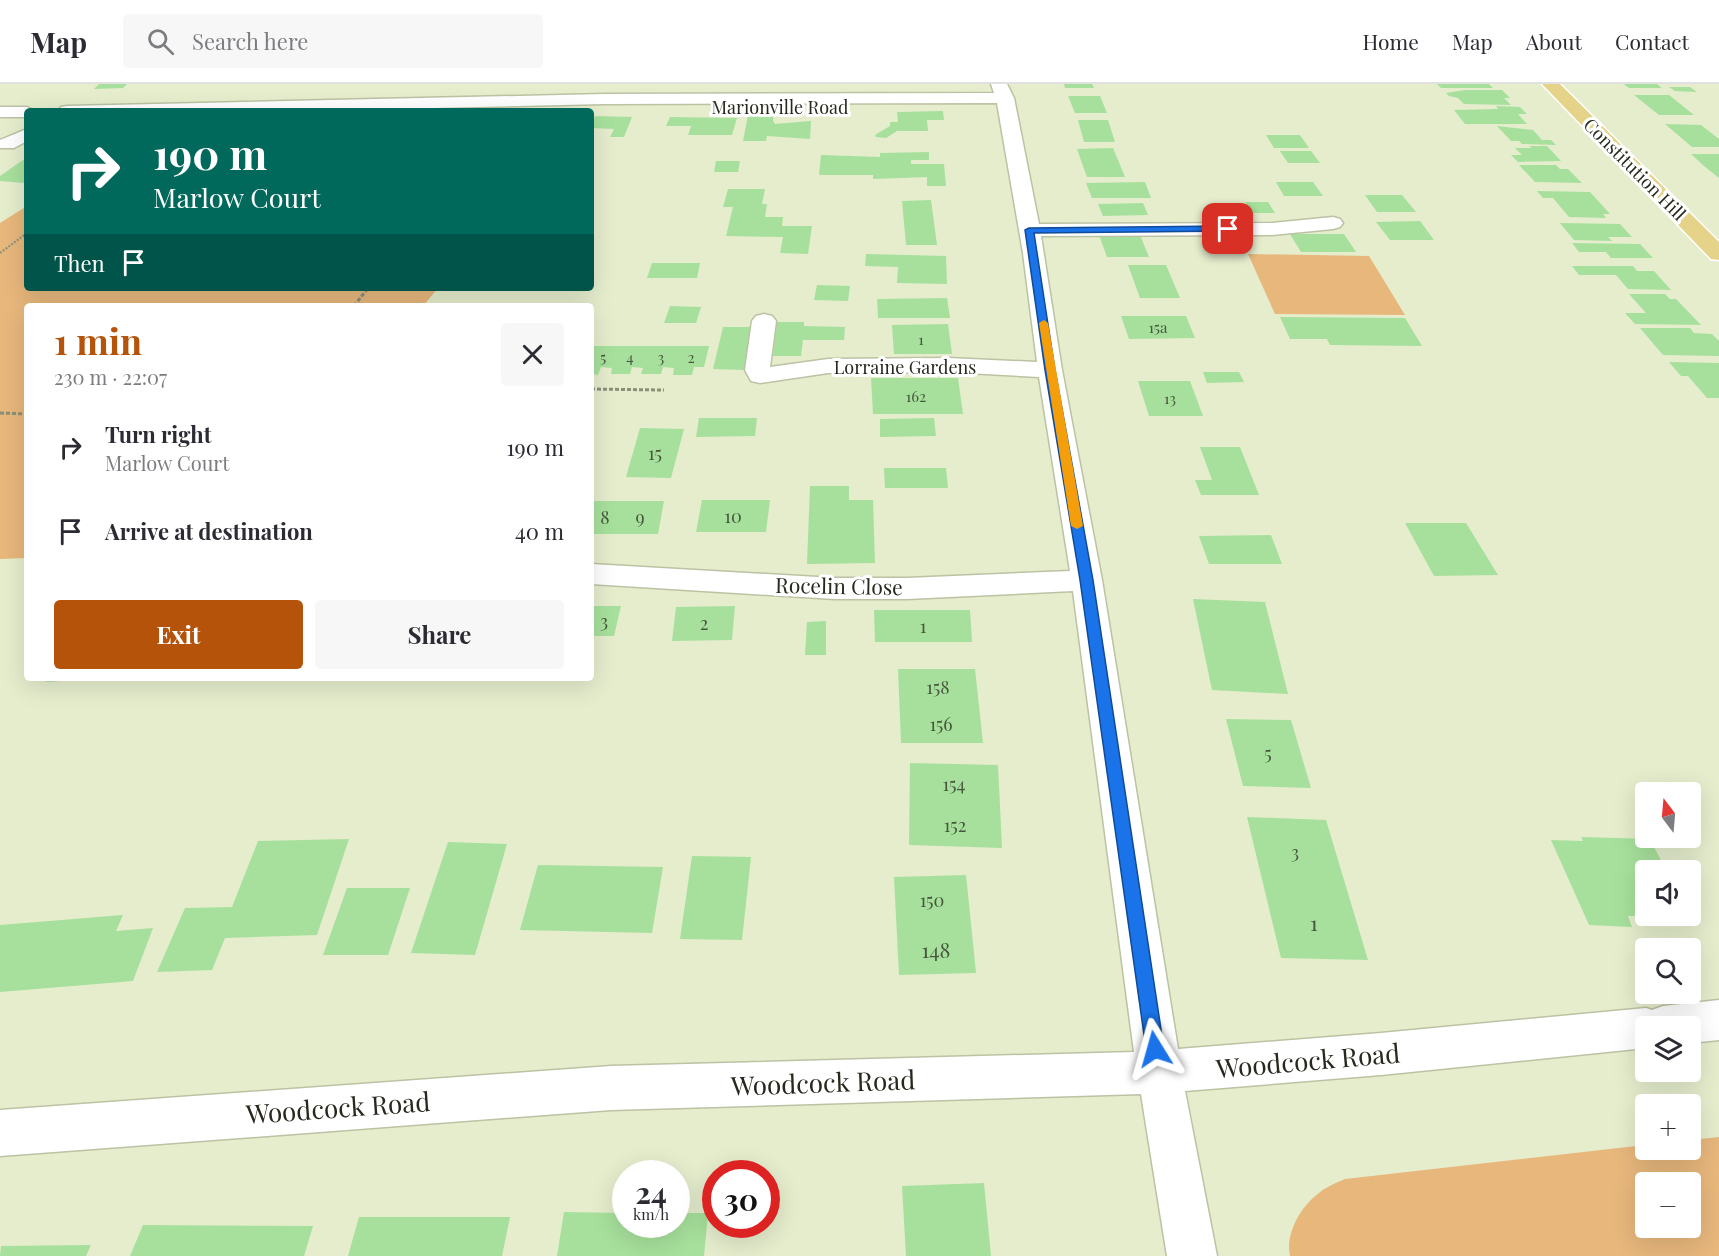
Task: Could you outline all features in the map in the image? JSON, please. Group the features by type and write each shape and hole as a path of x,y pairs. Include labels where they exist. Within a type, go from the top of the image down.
{"main road":[{"name":"Constitution Hill","path":"1550,84 1719,254"}],"street":[{"path":"200,108 594,99 1003,96 1029,230 1050,370 1087,580 1159,1071 1192,1256"},
{"name":"Marionville Road","path":"592,108 1003,96"},
{"path":"0,112 24,112"},
{"path":"7,144 24,136"},
{"path":"1029,230 1272,229 1333,223"},
{"name":"Lorraine Gardens","path":"764,321 759,373 828,366 948,365 1050,370"},
{"name":"Rocelin Close","path":"594,574 652,574 812,587 887,587 1087,580"},
{"path":"1701,1022 1719,1020"},
{"name":"Woodcock Road","path":"0,1133 611,1088 1159,1071 1434,1050 1635,1029"}],"path":[{"path":"0,253 24,235"},
{"path":"357,303 366,291"},
{"path":"594,389 664,390"},
{"path":"0,413 24,414"}],"shaded area":[{"path":"24,208 24,291 436,291 426,303 24,303 24,558 0,559 0,223"},
{"path":"1248,254 1369,256 1405,315 1275,314"},
{"path":"1719,1137 1719,1256 1290,1256 1292,1230 1306,1205 1331,1185 1345,1179 1635,1146 1635,1160 1701,1160 1701,1139"}],"building":[{"path":"99,84 127,84 123,88 94,89"},
{"path":"1064,84 1092,84 1094,88 1065,88"},
{"path":"1437,84 1489,84 1493,88 1441,88"},
{"path":"1624,84 1657,84 1662,88 1629,88"},
{"path":"1669,87 1690,87 1697,92 1675,91"},
{"path":"1465,90 1502,90 1510,98 1504,98 1511,105 1464,104 1458,98 1446,93"},
{"path":"1634,95 1669,95 1694,115 1659,115"},
{"path":"1068,96 1100,96 1107,113 1075,113"},
{"path":"1496,106 1520,107 1527,114 1518,114 1527,124 1465,124 1454,110 1498,109"},
{"path":"749,110 774,110 775,124 811,121 810,139 767,136 766,141 743,141"},
{"path":"943,111 944,120 927,120 928,131 897,131 886,138 875,135 890,126 890,122 898,122 897,112"},
{"path":"595,116 632,117 624,137 610,137 614,129 594,128"},
{"path":"670,117 737,118 732,135 688,135 691,126 666,126"},
{"path":"1078,120 1108,120 1115,142 1084,142"},
{"path":"1665,124 1701,125 1719,139 1719,147 1692,147"},
{"path":"1497,126 1533,130 1542,140 1551,140 1556,145 1522,144 1519,141 1511,141"},
{"path":"1266,135 1300,135 1309,148 1274,148"},
{"path":"1529,146 1547,146 1561,161 1518,162 1511,155 1522,155 1515,148 1532,148"},
{"path":"1113,148 1125,177 1087,177 1077,149"},
{"path":"1280,151 1311,151 1320,163 1288,163"},
{"path":"929,152 929,160 911,160 911,164 944,164 946,186 927,186 927,177 873,179 873,175 819,175 821,155 880,157 880,153"},
{"path":"1691,154 1719,154 1719,178 1704,166"},
{"path":"24,160 23,183 0,181 0,176"},
{"path":"716,161 740,161 738,172 714,172"},
{"path":"1519,165 1556,165 1560,169 1568,169 1582,183 1535,182"},
{"path":"1145,182 1151,198 1092,198 1086,183"},
{"path":"1276,182 1313,182 1323,196 1284,196"},
{"path":"728,189 765,189 762,204 767,204 765,217 783,217 782,226 812,226 808,254 780,253 783,237 726,236 733,207 723,207"},
{"path":"1537,191 1590,192 1610,214 1603,214 1606,218 1569,217 1553,198 1543,198"},
{"path":"1365,195 1402,195 1416,212 1377,212"},
{"path":"931,200 937,245 906,245 902,201"},
{"path":"1245,202 1268,202 1275,213 1251,213"},
{"path":"1143,203 1148,215 1103,216 1098,204"},
{"path":"1420,221 1434,240 1390,240 1376,222"},
{"path":"1560,223 1620,224 1632,237 1608,237 1612,241 1574,240"},
{"path":"1290,234 1344,234 1356,252 1301,252"},
{"path":"1099,235 1140,235 1149,257 1107,257"},
{"path":"1572,243 1640,244 1653,258 1611,258 1606,252 1579,252"},
{"path":"866,254 946,256 947,284 897,283 898,267 865,266"},
{"path":"652,263 700,263 697,278 647,278"},
{"path":"1128,265 1166,265 1180,298 1140,298"},
{"path":"1572,266 1633,266 1637,271 1654,271 1671,290 1628,289 1616,275 1579,275"},
{"path":"817,285 850,286 848,301 814,300"},
{"path":"1629,294 1665,294 1670,299 1676,299 1701,325 1635,324 1625,313 1646,313"},
{"path":"947,298 950,318 878,318 877,299"},
{"path":"670,306 701,307 696,323 664,323"},
{"path":"1121,316 1186,316 1195,338 1129,339"},
{"path":"1280,317 1405,318 1422,346 1330,345 1327,339 1290,339"},
{"path":"777,322 804,322 804,326 845,327 844,340 803,340 801,356 773,356"},
{"path":"948,324 952,354 894,354 892,325"},
{"path":"723,327 752,327 744,370 713,369"},
{"path":"1640,328 1690,328 1694,333 1712,334 1719,341 1719,356 1663,355"},
{"path":"594,346 709,346 704,367 694,367 692,375 673,375 674,368 663,367 661,374 641,374 643,368 632,367 630,374 611,374 612,368 601,367 598,375 594,374"},
{"path":"1669,362 1719,363 1719,398 1707,398 1688,376 1681,376"},
{"path":"1203,372 1239,372 1244,382 1207,383"},
{"path":"871,378 958,378 963,414 873,414"},
{"path":"1138,381 1190,381 1203,416 1149,416"},
{"path":"699,418 757,418 755,436 696,437"},
{"path":"934,418 936,436 880,437 880,419"},
{"path":"640,428 684,429 671,478 626,477"},
{"path":"1200,447 1240,447 1259,495 1201,495 1195,480 1212,480"},
{"path":"884,468 946,468 948,488 885,488"},
{"path":"810,486 849,486 849,500 873,500 875,563 807,564"},
{"path":"702,500 770,500 766,532 696,532"},
{"path":"594,501 664,501 658,534 594,534"},
{"path":"1405,523 1466,523 1498,575 1434,576"},
{"path":"1271,535 1282,564 1209,564 1199,536"},
{"path":"1193,599 1265,602 1288,694 1212,690"},
{"path":"594,606 621,606 614,636 594,636"},
{"path":"735,606 732,640 672,641 676,607"},
{"path":"874,610 970,610 972,642 875,642"},
{"path":"826,621 826,655 805,655 807,622"},
{"path":"898,669 975,669 983,743 901,743"},
{"path":"1226,719 1291,720 1311,788 1243,786"},
{"path":"910,763 998,765 1002,848 909,845"},
{"path":"1247,817 1326,820 1368,960 1281,958"},
{"path":"1581,837 1635,839 1635,848 1655,848 1661,860 1635,860 1635,916 1628,916 1632,927 1589,925 1551,840 1583,841"},
{"path":"349,839 317,935 225,938 212,970 157,972 185,908 232,907 258,841"},
{"path":"448,842 507,844 475,955 411,953"},
{"path":"692,856 751,857 742,940 680,939"},
{"path":"538,865 663,867 652,933 520,930"},
{"path":"966,875 976,973 899,975 894,877"},
{"path":"347,888 410,888 388,955 323,955"},
{"path":"123,915 116,931 153,928 133,981 0,992 0,925"},
{"path":"984,1183 991,1256 906,1256 902,1186"},
{"path":"564,1212 612,1213 612,1238 690,1238 690,1213 702,1213 702,1238 706,1238 704,1256 557,1256"},
{"path":"359,1217 510,1217 502,1256 348,1256"},
{"path":"143,1225 313,1226 304,1256 130,1256"},
{"path":"91,1245 86,1256 0,1256 1,1246"}],"slow traffic":[{"path":"1044,323 1077,526"}],"route":[{"path":"1155,1049 1087,580 1050,370 1029,230 1228,229"}]}
